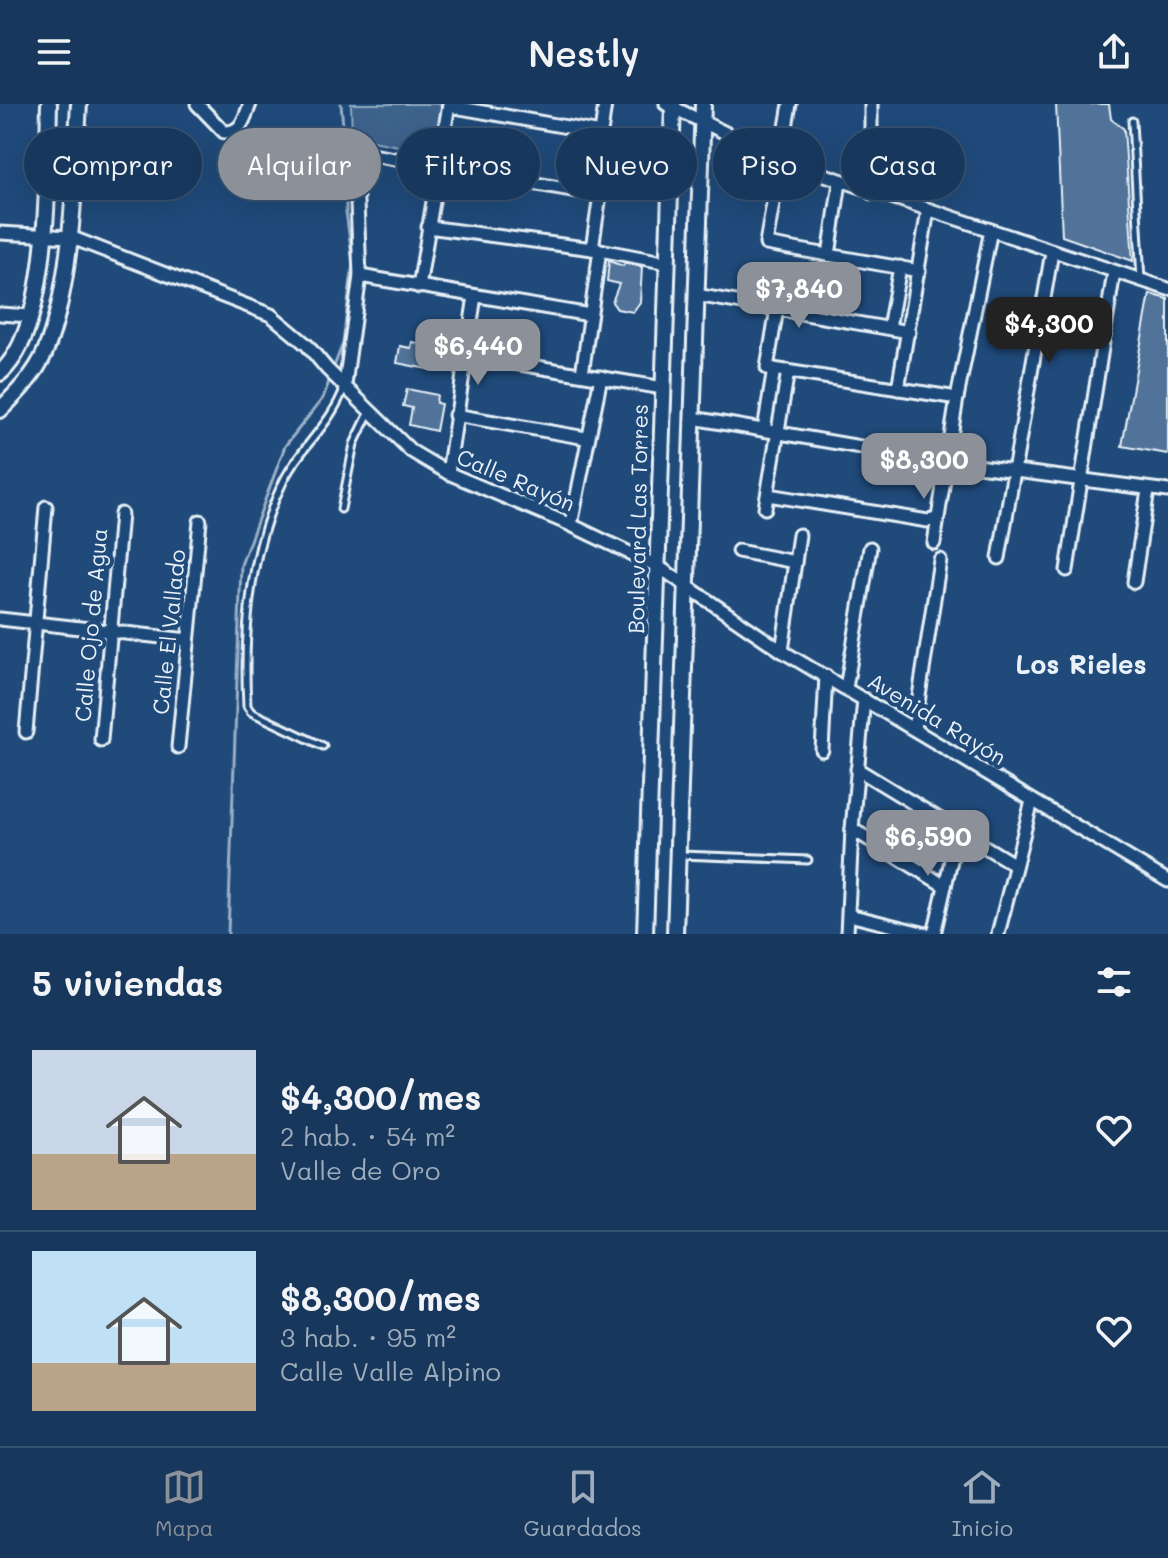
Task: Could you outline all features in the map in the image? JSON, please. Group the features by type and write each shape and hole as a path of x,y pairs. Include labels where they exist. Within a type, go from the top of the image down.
{"street":[{"path":"0,373 22,342 30,316 44,234 49,104"},
{"path":"0,410 26,384 45,353 70,237 79,104"},
{"path":"197,104 224,132 233,133 241,128 250,104"},
{"path":"445,128 449,105 601,133 605,104"},
{"path":"675,934 703,104"},
{"path":"787,128 790,104"},
{"path":"871,104 871,128"},
{"path":"671,105 717,128"},
{"name":"Boulevard Las Torres","path":"645,934 659,567 671,105"},
{"path":"341,382 360,276 355,152 397,160"},
{"path":"825,176 840,182 829,255"},
{"path":"540,185 600,195 582,374"},
{"path":"419,287 433,200"},
{"path":"775,200 766,244 919,271"},
{"path":"894,200 1168,289"},
{"path":"898,389 928,210"},
{"path":"428,227 668,263"},
{"path":"934,543 957,398 991,230"},
{"name":"Calle Rayón","path":"0,233 70,237 271,315 307,345 327,369 411,451 448,473 571,525 659,567 688,586"},
{"path":"999,558 1052,252"},
{"path":"889,328 900,267"},
{"path":"1067,570 1114,272"},
{"path":"360,276 590,315"},
{"path":"696,295 909,332"},
{"path":"448,473 475,296"},
{"path":"765,508 768,495 770,369 777,309"},
{"path":"0,314 30,316"},
{"path":"465,355 663,388"},
{"path":"770,369 957,398"},
{"path":"770,431 788,371"},
{"path":"571,525 586,438 601,377"},
{"path":"455,415 586,438"},
{"path":"693,418 1012,472 1168,491"},
{"path":"1134,582 1148,490"},
{"path":"768,495 928,521 936,519"},
{"path":"26,732 46,507"},
{"name":"Calle Ojo de Agua","path":"101,740 121,514"},
{"name":"Calle El Vallado","path":"178,747 200,521"},
{"path":"782,651 799,535"},
{"path":"846,688 870,548"},
{"path":"738,551 795,562"},
{"path":"914,729 940,560"},
{"name":"Avenida Rayón","path":"688,586 782,651 1168,881"},
{"path":"0,619 188,640"},
{"path":"822,750 826,676"},
{"path":"847,934 852,829 864,699"},
{"path":"857,769 1015,865"},
{"path":"998,934 1032,801"},
{"path":"852,829 945,886"},
{"path":"934,934 958,830"},
{"path":"849,915 926,934"}],"lane":[{"path":"1132,121 1141,281"},
{"path":"323,746 251,712 246,682 250,604 262,534 286,476 336,410 341,382"},
{"path":"341,509 354,444 370,412"},
{"path":"680,855 808,860"}],"shaded area":[{"path":"351,104 442,104 438,128 397,128 397,146 381,143 381,128 352,128"}],"building":[{"path":"1056,104 1109,104 1111,119 1124,129 1133,261 1062,236"},
{"path":"609,261 623,266 625,263 642,267 640,302 633,312 617,309 612,302 619,284 607,281"},
{"path":"1150,294 1168,299 1168,454 1122,446"},
{"path":"445,322 460,325 449,369 438,367 438,371 397,363 400,346 411,348 412,342 440,347"},
{"path":"407,389 437,395 436,403 441,404 436,431 409,425 412,408 403,406"}],"waterway":[{"path":"333,369 343,343 353,263 346,212 346,159 341,104"},
{"path":"228,934 241,565 285,446 323,398 331,376"}],"district":[{"name":"Los Rieles","path":"1081,665"}]}
